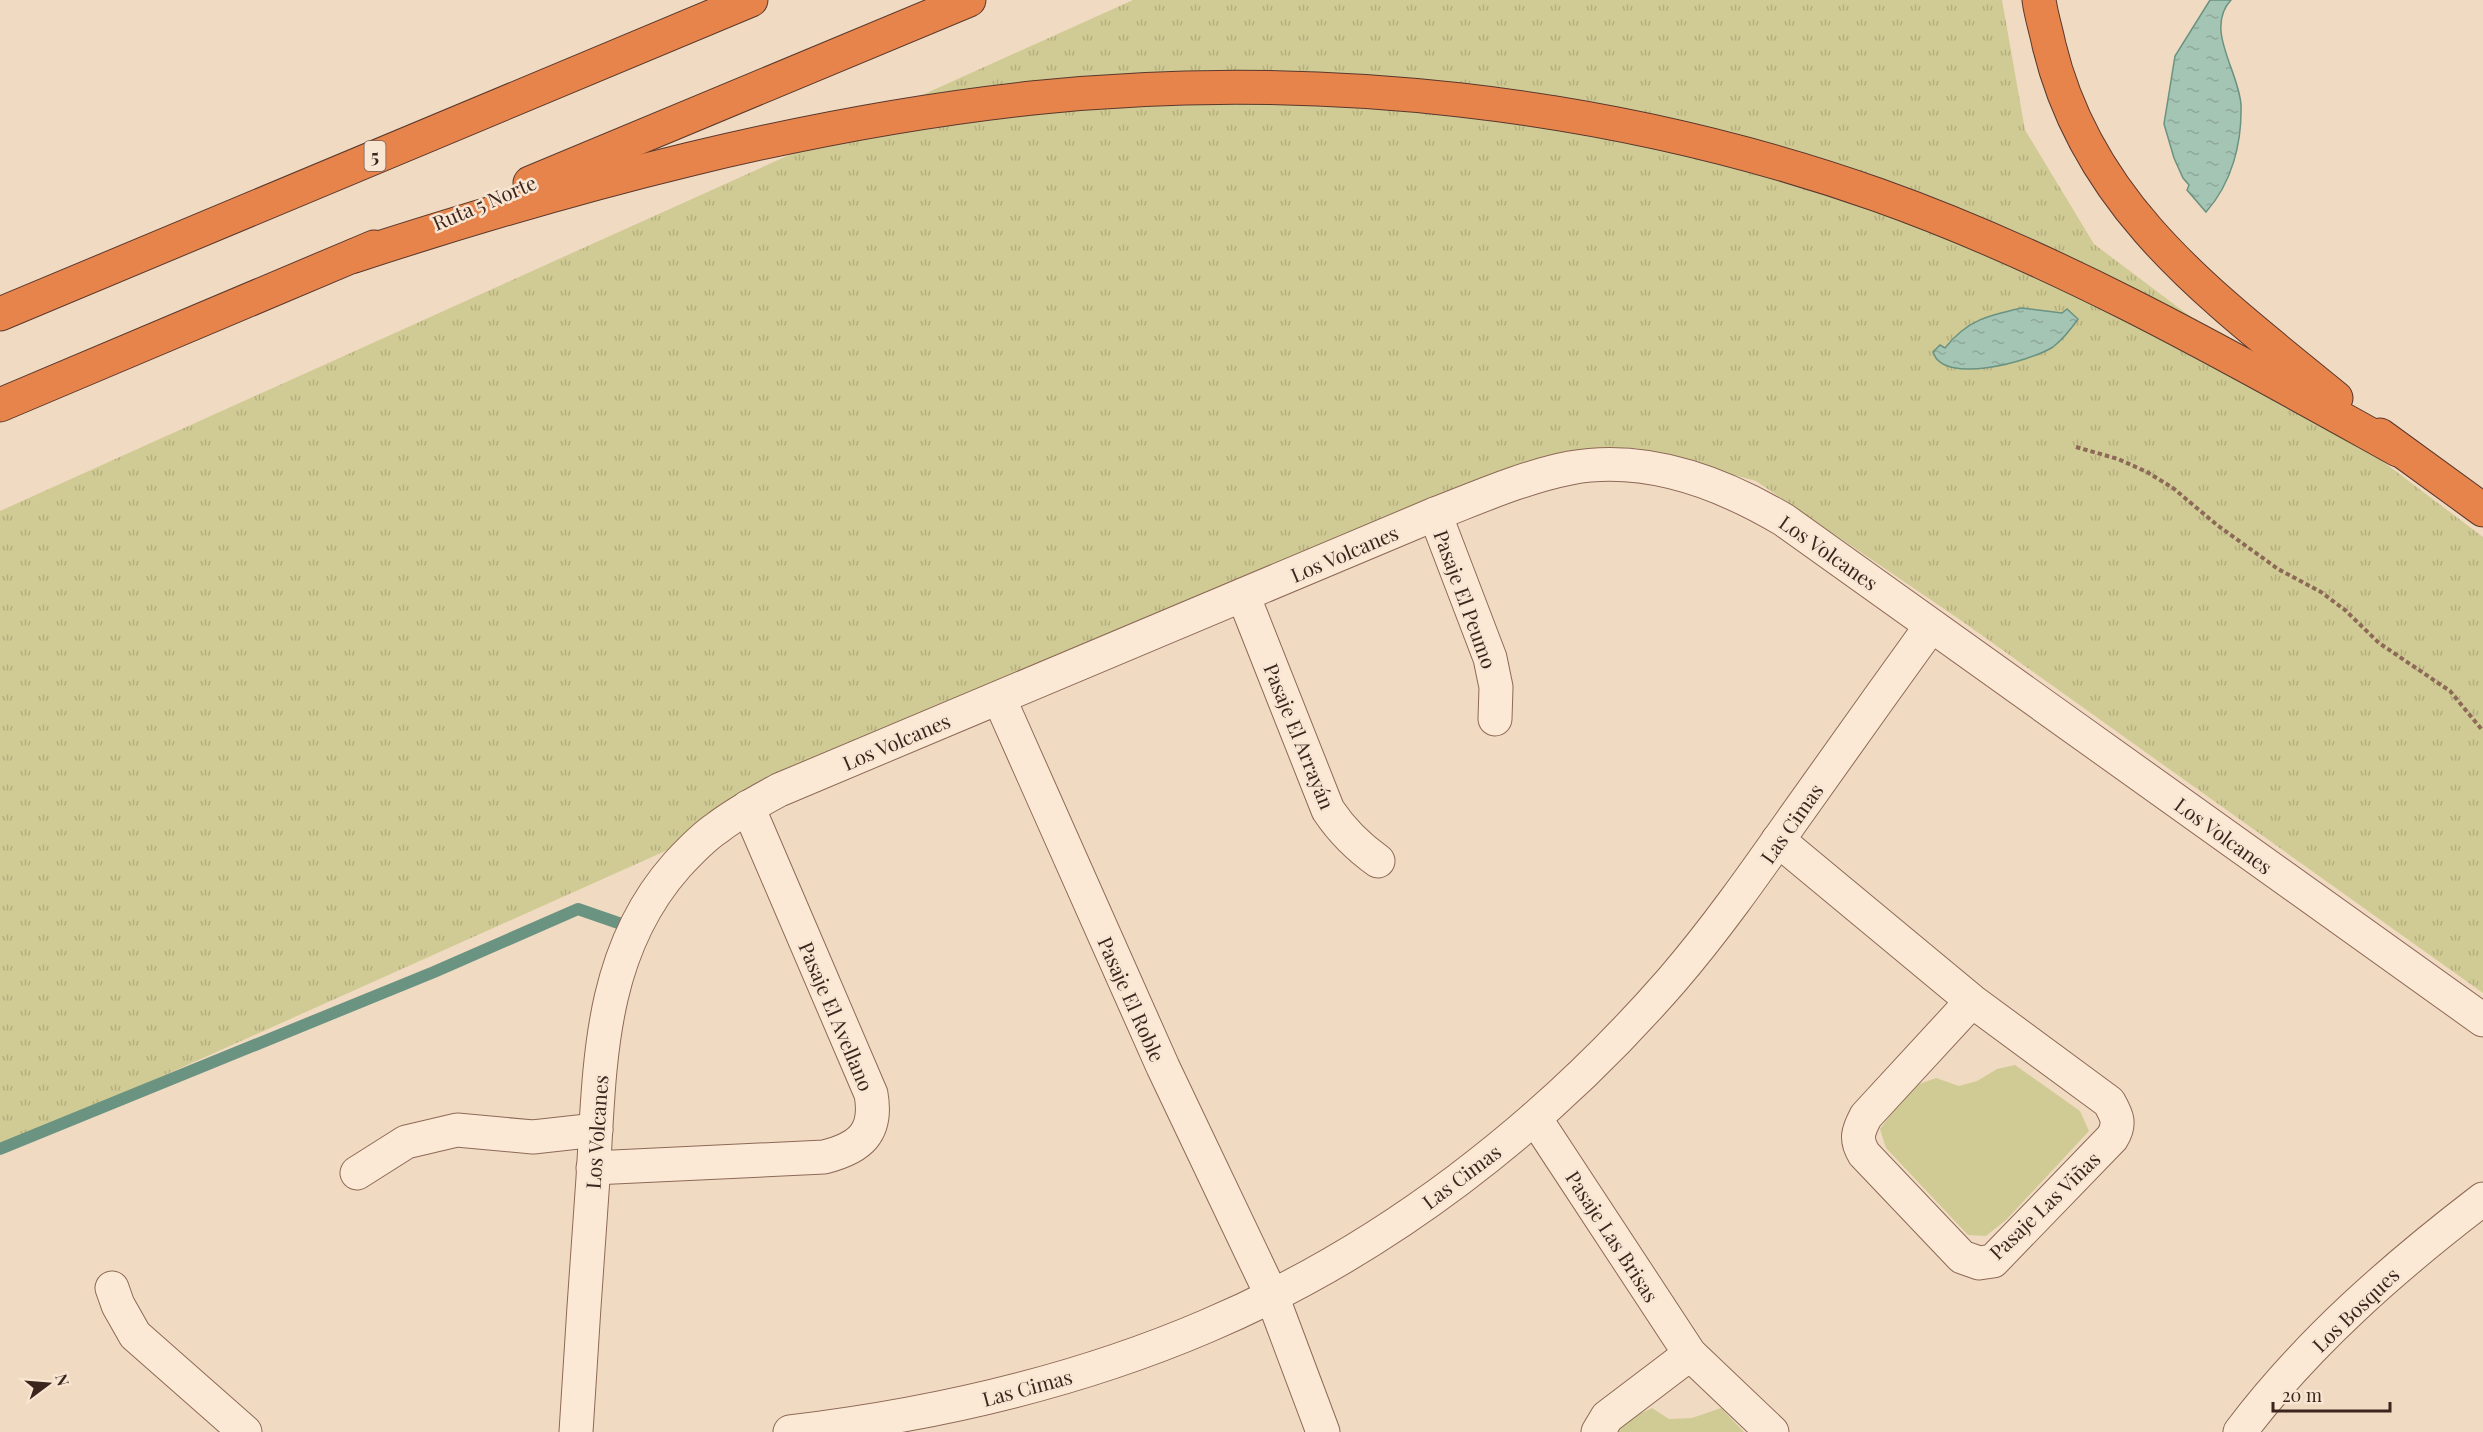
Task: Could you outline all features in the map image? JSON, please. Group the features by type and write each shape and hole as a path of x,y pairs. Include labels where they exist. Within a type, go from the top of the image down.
{"highway":[{"name":"5","path":"0,314 751,0"},
{"name":"Ruta 5 Norte","path":"0,405 969,0"},
{"path":"2039,0 2052,59 2081,134 2100,169 2155,241 2269,343 2398,450 2483,510"},
{"path":"354,256 552,194 668,165 775,141 970,106 1125,90 1192,88 1304,88 1392,94 1498,105 1654,132 1794,167 1881,196 2028,256 2128,302 2398,450"}],"street":[{"name":"Los Volcanes","path":"576,1432 593,1168 605,1026 610,997 619,965 632,933 661,886 690,851 715,829 779,790 1435,514 1498,490 1570,468 1631,465 1664,470 1726,489 1756,503 1784,520 2483,1020"},
{"name":"Pasaje El Peumo","path":"1435,514 1490,658 1496,687 1495,719"},
{"name":"Pasaje El Arrayán","path":"1243,595 1328,810 1342,831 1359,848 1378,861"},
{"name":"Las Cimas","path":"790,1432 872,1427 1070,1375 1197,1330 1272,1296 1342,1258 1410,1215 1474,1169 1535,1118 1621,1035 1672,979 1738,897 1931,626"},
{"name":"Pasaje El Roble","path":"999,698 1162,1067 1272,1296 1323,1432"},
{"name":"Pasaje El Avellano","path":"593,1168 824,1157 852,1148 868,1131 873,1119 871,1094 748,807"},
{"name":"Pasaje Las Viñas","path":"1778,840 1972,1001 2109,1102 2118,1121 2117,1130 2112,1138 1993,1261 1979,1263 1962,1257 1864,1154 1857,1143 1858,1131 1866,1116 1972,1001"},
{"name":"Pasaje Las Brisas","path":"1535,1118 1690,1354 1773,1432"},
{"path":"357,1173 406,1142 457,1130 533,1137 596,1130"},
{"name":"Los Bosques","path":"2240,1432 2301,1361 2343,1318 2396,1269 2483,1199"},
{"path":"112,1288 118,1305 135,1335 245,1432"},
{"path":"1598,1432 1607,1417 1690,1354"}],"path":[{"path":"2076,447 2118,459 2174,488 2235,539 2278,569 2321,592 2346,610 2379,643 2450,691 2483,731"}],"green space":[{"path":"1133,0 2002,0 2025,130 2094,244 2483,537 2483,993 1959,619 1756,481 1636,448 1561,457 1489,482 0,1149 0,511"},
{"path":"2015,1065 2080,1111 2089,1131 2007,1219 1986,1236 1968,1235 1886,1148 1880,1129 1911,1087 1936,1078 1959,1086 1977,1081 1997,1069"},
{"path":"1652,1408 1669,1419 1692,1418 1721,1408 1744,1432 1614,1432 1618,1424"}],"water":[{"path":"2210,0 2231,0 2224,11 2221,24 2222,37 2239,92 2241,119 2234,162 2223,188 2206,212 2187,190 2189,185 2183,178 2174,158 2164,124 2175,56"},
{"path":"2022,308 2062,313 2067,309 2078,319 2053,347 2008,364 1988,368 1953,368 1940,362 1933,352 1940,345 1945,348 1962,331 1979,320"}],"waterway":[{"path":"0,1149 434,972 578,909 630,927"}]}
